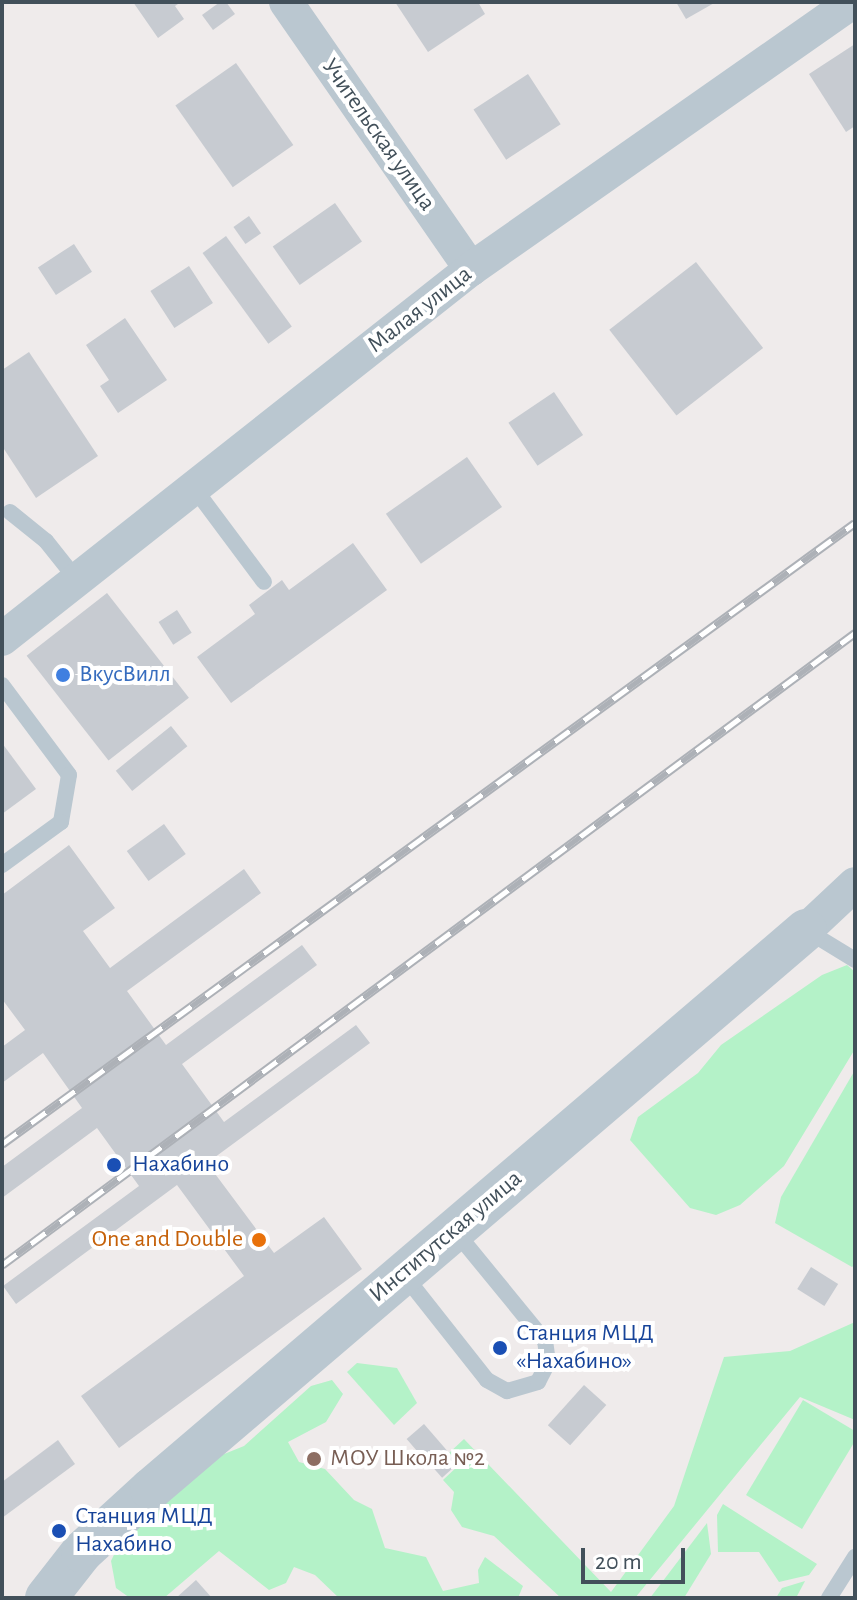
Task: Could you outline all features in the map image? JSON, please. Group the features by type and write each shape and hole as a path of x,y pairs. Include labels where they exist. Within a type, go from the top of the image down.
{"street":[{"name":"Учительская улица","path":"286,2 471,269"},
{"name":"Малая улица","path":"2,639 471,269 853,2"},
{"name":"Институтская улица","path":"46,1598 112,1523 806,930 855,884"}],"lane":[{"path":"194,488 264,582"},
{"path":"10,512 46,541 77,580"},
{"path":"2,865 61,822 69,775 4,692"},
{"path":"806,930 855,960"},
{"path":"403,1273 487,1380 507,1391 538,1382 548,1362 545,1341 454,1230"},
{"path":"829,1598 855,1557"}],"green space":[{"path":"847,965 855,972 855,1049 784,1166 740,1205 716,1215 690,1208 630,1140 638,1117 698,1073 721,1045 822,975"},
{"path":"855,1070 855,1265 852,1267 775,1223 781,1197"},
{"path":"855,1322 855,1420 800,1397 635,1598 561,1598 494,1536 462,1527 451,1510 454,1492 443,1480 460,1464 449,1453 464,1439 611,1592 674,1506 724,1357 790,1351"},
{"path":"357,1363 397,1368 417,1403 394,1425 347,1372"},
{"name":"МОУ Школа №2","path":"332,1380 343,1394 326,1422 288,1442 299,1462 325,1469 354,1500 372,1509 385,1548 426,1557 443,1591 479,1583 478,1570 485,1557 523,1586 518,1598 339,1598 315,1575 294,1567 286,1583 269,1590 219,1551 164,1598 130,1598 116,1588 111,1561 119,1544 192,1467 244,1446 311,1386"},
{"path":"803,1400 855,1431 855,1441 802,1529 746,1495"},
{"path":"723,1504 817,1564 809,1575 779,1582 759,1552 718,1552 717,1515"},
{"path":"707,1523 711,1554 684,1598 650,1598"},
{"path":"805,1581 796,1598 776,1598 782,1588"}],"building":[{"path":"133,2 181,2 175,6 184,19 158,38"},
{"path":"220,2 226,2 235,14 213,30 202,15"},
{"path":"395,2 478,2 485,14 428,52"},
{"path":"676,2 716,2 686,19"},
{"path":"855,44 855,126 846,132 809,74"},
{"path":"236,63 293,145 233,187 175,105"},
{"path":"528,74 561,124 506,160 473,109"},
{"path":"335,203 362,242 300,285 273,247"},
{"path":"249,216 261,233 245,244 233,227"},
{"path":"226,236 292,327 268,344 203,253"},
{"path":"74,244 92,272 56,295 38,267"},
{"path":"696,262 763,348 676,416 609,330"},
{"path":"189,266 213,303 174,328 150,291"},
{"path":"125,318 167,380 118,413 100,386 109,380 86,345"},
{"path":"29,352 98,456 36,498 2,446 2,370"},
{"path":"554,392 583,435 537,466 508,423"},
{"path":"467,457 502,507 421,564 386,514"},
{"path":"353,543 387,590 231,703 197,657 255,614 249,605 282,580 289,590"},
{"path":"107,593 189,698 109,761 27,656"},
{"path":"177,610 192,633 173,645 159,622"},
{"path":"171,726 187,746 132,791 116,771"},
{"path":"2,743 36,789 2,814"},
{"path":"164,824 186,854 149,881 127,851"},
{"path":"69,845 115,908 83,931 110,968 244,869 261,893 127,991 166,1045 302,945 317,965 182,1064 224,1122 356,1025 370,1043 207,1163 274,1253 324,1217 362,1269 119,1448 81,1396 244,1276 177,1185 16,1304 3,1286 139,1186 97,1128 2,1198 2,1167 82,1108 43,1053 2,1083 2,1047 25,1030 2,999 2,895"},
{"path":"811,1267 838,1284 824,1306 797,1289"},
{"path":"584,1385 606,1405 570,1445 548,1425"},
{"path":"424,1424 447,1450 430,1466 407,1439"},
{"path":"58,1440 75,1464 2,1518 2,1482"},
{"path":"449,1454 458,1464 442,1478 433,1468"},
{"path":"196,1580 212,1598 176,1598"}],"railway":[{"path":"2,1144 855,523"},
{"path":"2,1265 855,633"}],"place":[{"name":"ВкусВилл","path":"63,675"},
{"name":"Нахабино","path":"114,1165"},
{"name":"One and Double","path":"259,1240"},
{"name":"Станция МЦД «Нахабино»","path":"500,1348"},
{"name":"МОУ Школа №2","path":"314,1459"},
{"name":"Станция МЦД Нахабино","path":"59,1531"}]}
